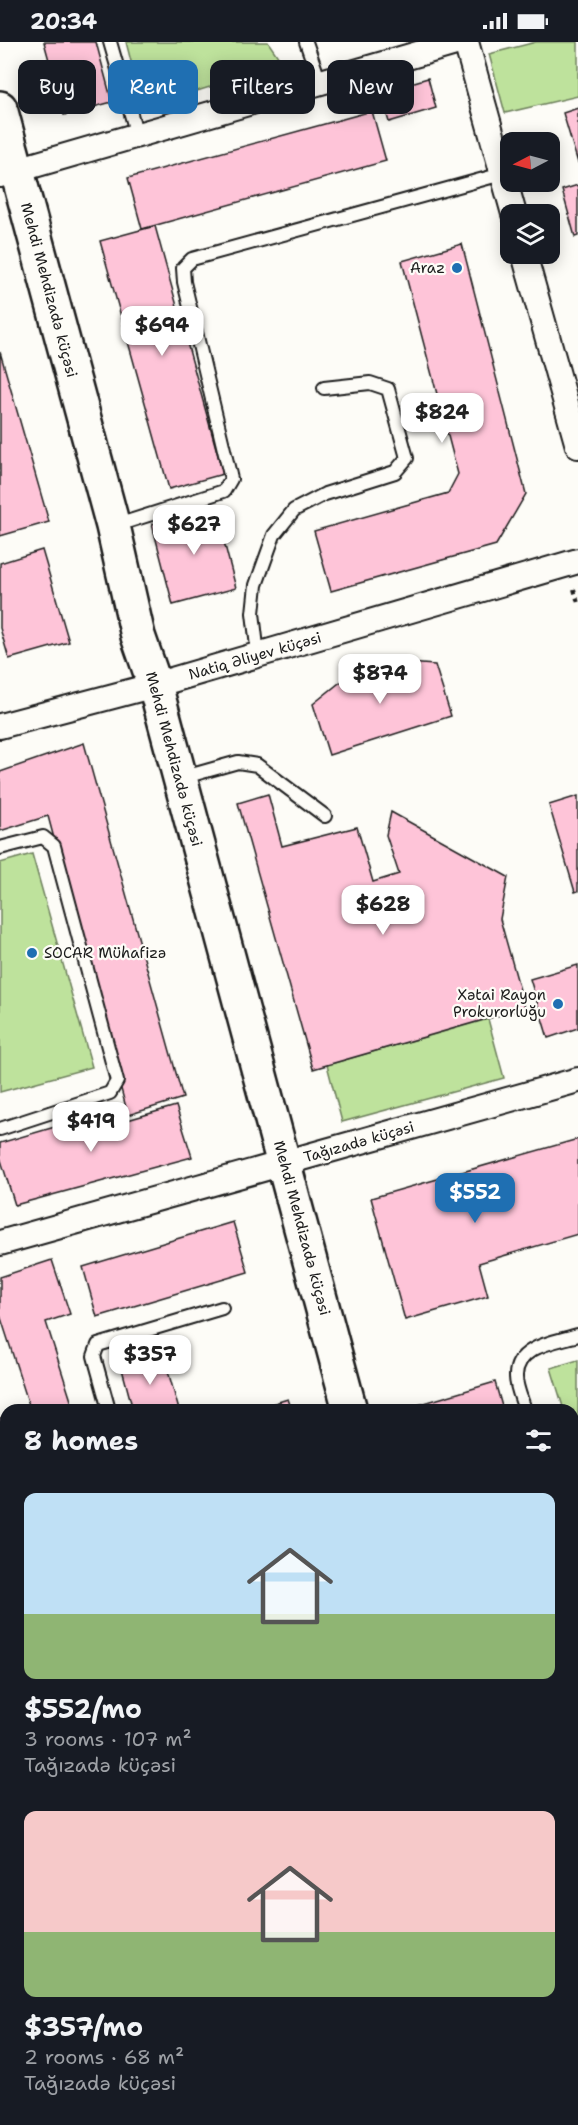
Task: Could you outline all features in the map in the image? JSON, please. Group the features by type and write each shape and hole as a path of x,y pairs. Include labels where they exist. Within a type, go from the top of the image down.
{"street":[{"path":"8,173 459,42"},
{"path":"466,42 500,167"},
{"name":"Mehdi Mehdizadə küçəsi","path":"0,108 8,173 113,526 138,636 155,685 348,1404"},
{"path":"527,264 578,446"},
{"name":"Natiq Əliyev küçəsi","path":"0,726 155,685 578,561"},
{"name":"Tağızadə küçəsi","path":"0,1242 578,1080"}],"lane":[{"path":"110,42 137,135"},
{"path":"306,42 320,82"},
{"path":"113,526 224,492 231,479 184,282 183,268 192,259 500,175"},
{"path":"258,655 253,614 256,585 274,535 294,510 325,494 395,472 407,458 388,389 370,383 324,388"},
{"path":"180,779 238,762 256,765 325,816"},
{"path":"0,848 43,837 54,846 117,1081 110,1093 0,1130"},
{"path":"107,1404 94,1356 98,1346 222,1308"},
{"path":"523,1404 516,1377 521,1358 532,1349 578,1335"}],"green space":[{"path":"126,42 268,42 280,60 210,60 210,87 198,91 198,60 131,60"},
{"path":"536,42 578,42 578,96 505,113 489,54"},
{"path":"32,854 92,1067 0,1092 0,863"},
{"path":"488,1019 504,1078 342,1122 327,1065"},
{"path":"578,1360 578,1404 562,1404 551,1368"}],"building":[{"path":"44,42 96,42 108,87 108,103 96,106 96,60 49,60"},
{"path":"428,78 436,108 389,122 387,114 414,114 414,82"},
{"path":"578,108 578,163 563,113"},
{"path":"361,114 373,114 386,161 142,229 128,178"},
{"path":"578,185 578,236 575,237 562,190"},
{"path":"155,226 223,474 169,489 100,241"},
{"path":"462,244 526,494 496,545 331,591 314,531 448,493 458,474 402,261"},
{"path":"0,352 49,522 0,536"},
{"path":"215,507 236,588 173,605 152,524"},
{"path":"42,550 69,642 9,659 0,628 0,563"},
{"path":"407,663 435,665 451,716 329,755 313,704 343,680 372,668"},
{"path":"84,743 183,1098 128,1115 48,816 0,831 0,772"},
{"path":"268,794 282,846 357,827 373,882 399,874 386,835 391,812 508,877 500,919 525,1008 313,1069 238,803"},
{"path":"578,796 578,891 575,892 549,805"},
{"name":"Xətai Rayon Prokurorluğu","path":"578,965 578,1028 548,1038 530,979"},
{"path":"176,1106 192,1157 15,1205 0,1157 0,1143 113,1110 117,1123"},
{"path":"578,1139 578,1234 479,1263 488,1296 405,1320 371,1198"},
{"path":"233,1222 248,1272 97,1317 83,1267"},
{"path":"52,1260 70,1314 46,1322 72,1404 29,1404 0,1315 0,1277"},
{"path":"164,1357 177,1404 131,1404 122,1369"},
{"path":"495,1382 501,1404 421,1404"},
{"path":"288,1399 290,1404 272,1404"}],"place":[{"name":"Araz","path":"457,268"},
{"name":"SOCAR Mühafizə","path":"32,953"},
{"name":"Xətai Rayon Prokurorluğu","path":"558,1004"}]}
